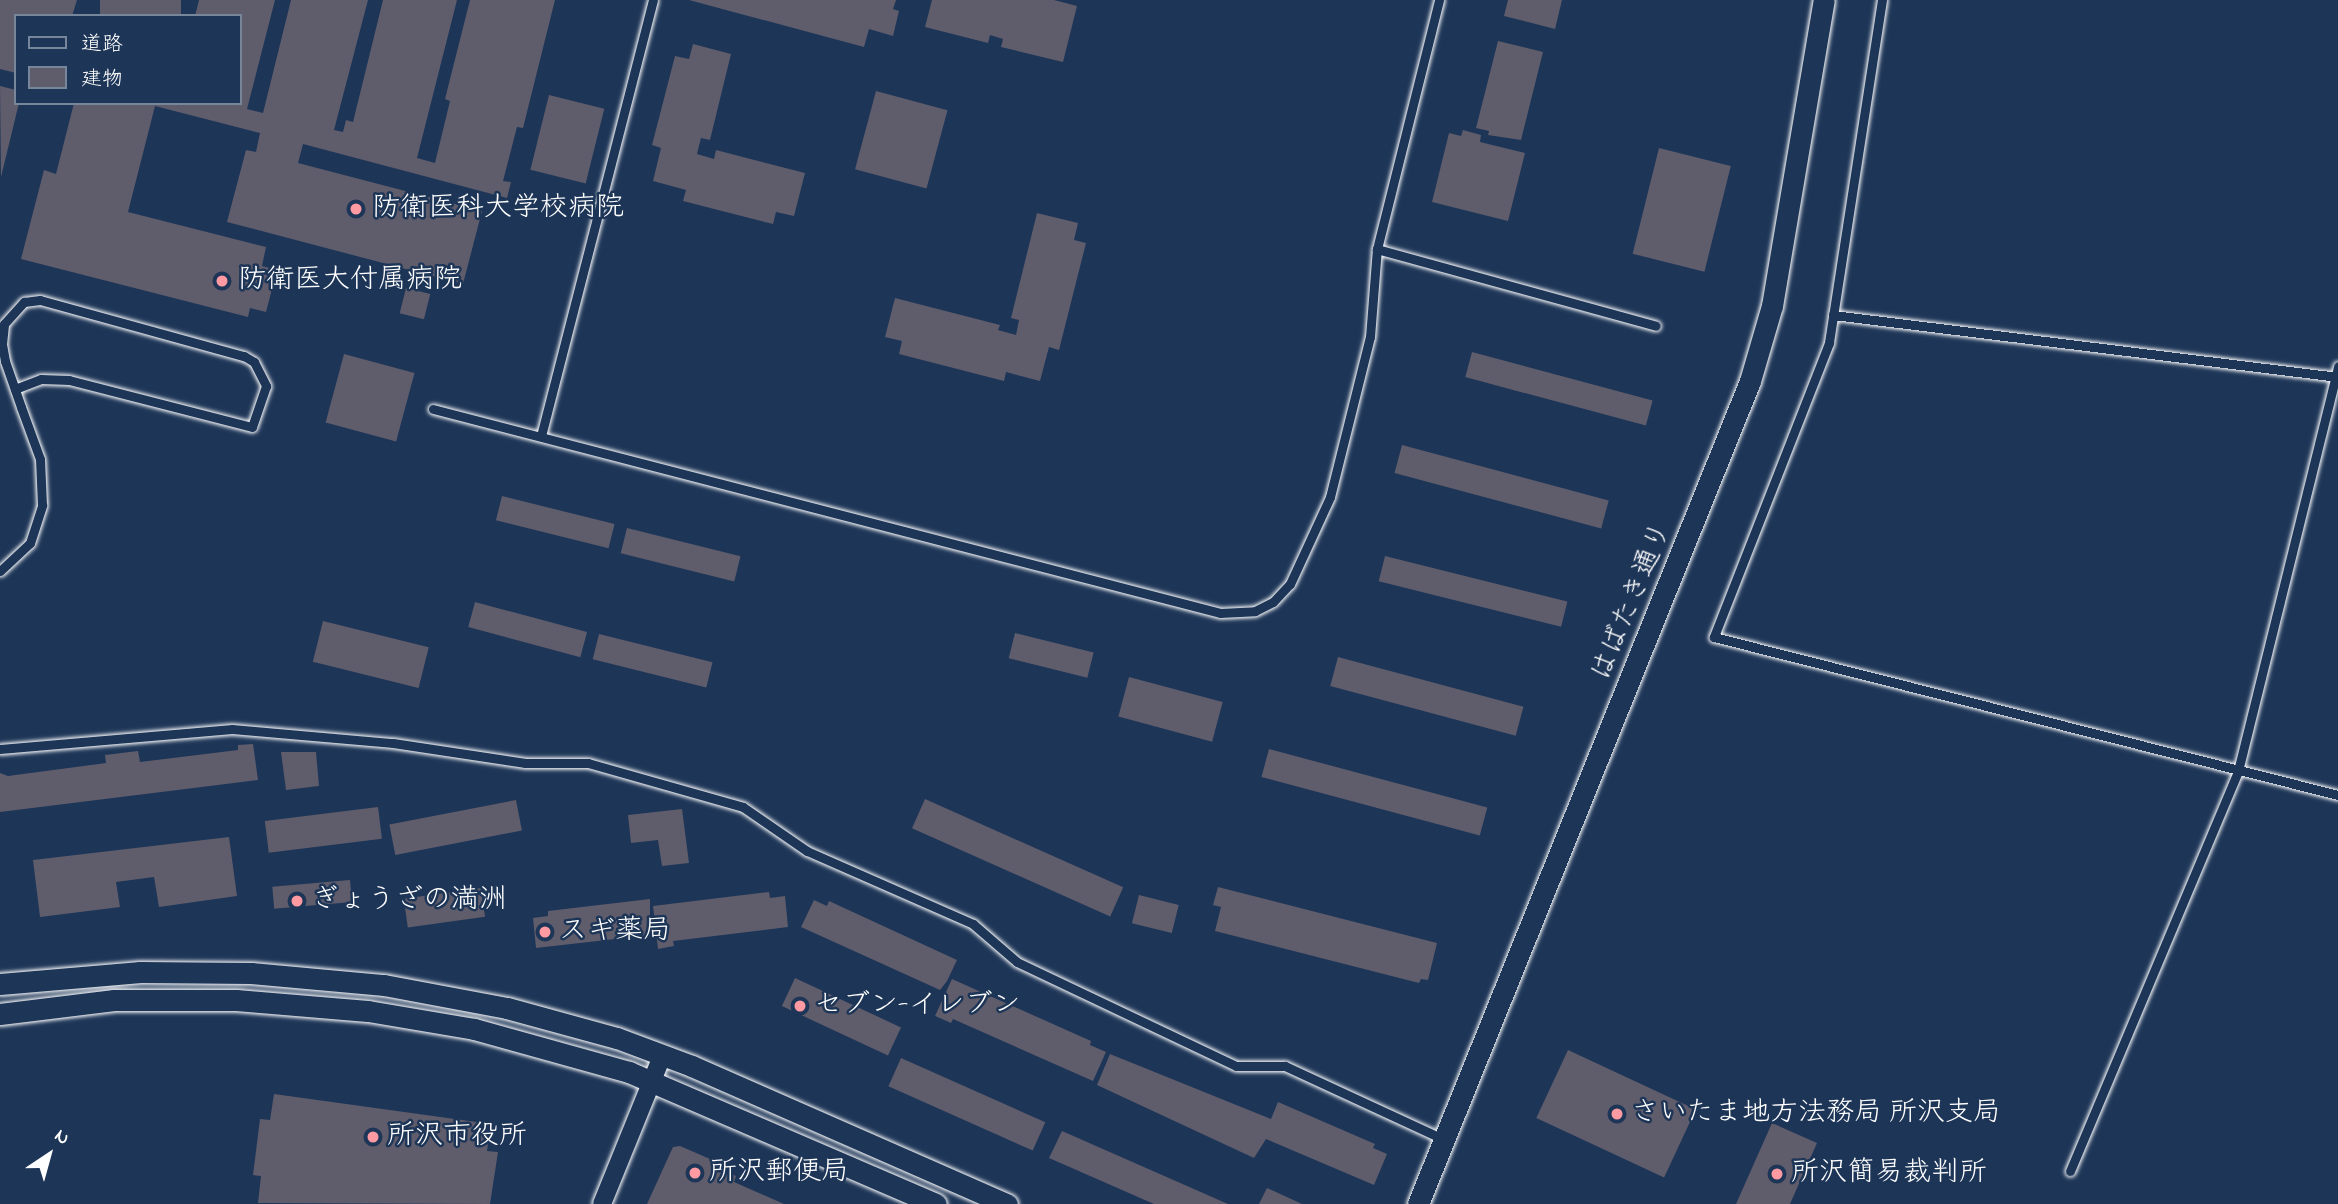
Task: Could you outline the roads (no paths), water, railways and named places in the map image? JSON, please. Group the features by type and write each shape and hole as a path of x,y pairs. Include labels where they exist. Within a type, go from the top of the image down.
{"street":[{"name":"はばたき通り","path":"1418,1204 1754,369 1772,306 1824,0"},
{"path":"0,985 140,972 329,979 507,1008 607,1034 1007,1204"},
{"path":"0,1014 149,999 344,1008 538,1044 655,1083 936,1204"},
{"path":"602,1204 655,1083 662,1056"}],"lane":[{"path":"541,436 653,0"},
{"path":"433,409 1220,613 1255,611 1273,602 1290,584 1330,497 1370,337 1377,249 1438,0"},
{"path":"1882,0 1829,343 1789,454 1714,637 2338,795"},
{"path":"1377,249 1656,326"},
{"path":"0,571 30,543 43,498 40,459 15,389 2,344 4,324 24,302 40,300 244,356 254,362 266,386 252,427 69,380 41,379 15,389"},
{"path":"1833,315 2337,377"},
{"path":"2070,1171 2238,771 2338,366"},
{"path":"0,749 232,729 393,743 525,763 588,763 743,807 807,851 973,924 1017,962 1187,1043 1236,1066 1285,1066 1443,1139"}],"place":[{"name":"防衛医科大学校病院","path":"356,209"},
{"name":"防衛医大付属病院","path":"222,281"},
{"name":"ぎょうざの満洲","path":"297,901"},
{"name":"スギ薬局","path":"545,932"},
{"name":"セブン-イレブン","path":"800,1006"},
{"name":"さいたま地方法務局 所沢支局","path":"1617,1114"},
{"name":"所沢市役所","path":"373,1137"},
{"name":"所沢郵便局","path":"695,1173"},
{"name":"所沢簡易裁判所","path":"1777,1174"}]}
